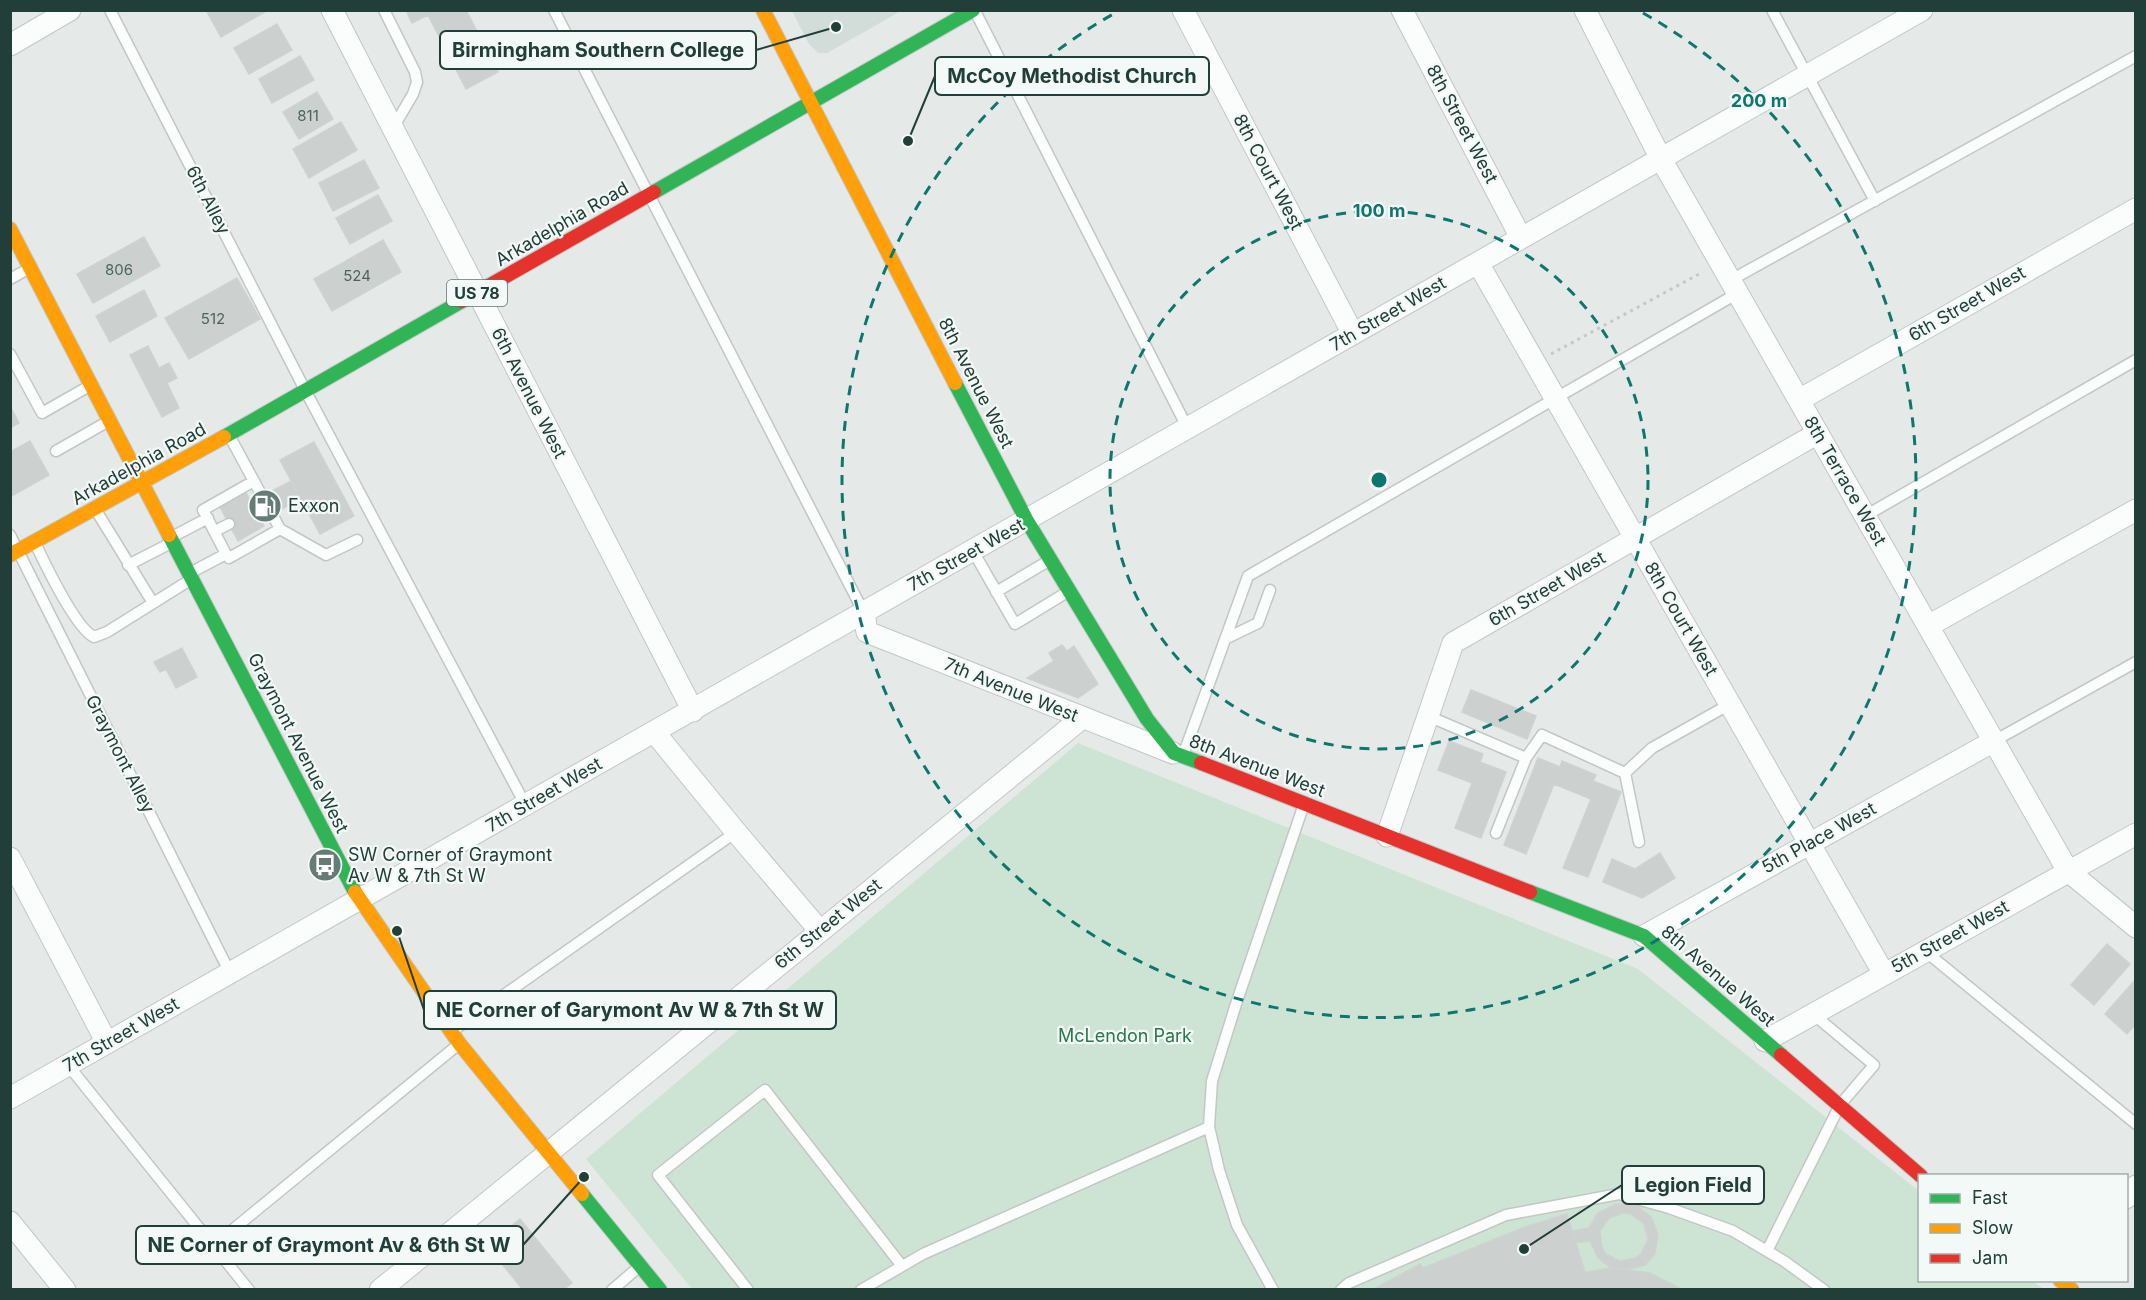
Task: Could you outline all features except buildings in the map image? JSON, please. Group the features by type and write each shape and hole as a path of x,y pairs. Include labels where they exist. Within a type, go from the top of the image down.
{"main road":[{"name":"8th Avenue West","path":"763,10 1027,521 1147,719 1178,755 1644,936 1920,1174"},
{"name":"Arkadelphia Road","path":"15,553 143,483 974,10"},
{"name":"Graymont Avenue West","path":"10,230 358,900 455,1038 547,1154 660,1290"}],"street":[{"path":"10,45 70,10"},
{"name":"6th Avenue West","path":"332,10 693,711"},
{"name":"8th Court West","path":"1183,10 1353,334"},
{"name":"8th Street West","path":"1402,10 1521,238"},
{"name":"8th Terrace West","path":"1585,10 1661,159 2068,872 2136,927"},
{"name":"7th Street West","path":"10,1098 1922,10"},
{"name":"6th Street West","path":"1799,400 2136,209"},
{"name":"8th Court West","path":"1478,263 1884,974"},
{"name":"6th Street West","path":"1387,836 1453,643 1818,433"},
{"path":"1928,626 2136,510"},
{"name":"7th Avenue West","path":"864,613 867,632 1178,755"},
{"name":"6th Street West","path":"380,1290 1082,718"},
{"path":"655,733 820,931"},
{"name":"5th Place West","path":"1644,936 1994,741"},
{"name":"5th Street West","path":"1765,1041 2136,834"},
{"path":"10,858 107,1043"},
{"path":"10,1222 65,1290"}],"lane":[{"name":"6th Alley","path":"110,10 306,390 526,806"},
{"path":"384,10 415,72 417,82 413,94 393,128"},
{"path":"554,10 864,613"},
{"path":"974,10 1188,429"},
{"path":"1772,10 1875,201"},
{"path":"1178,755 1248,576 1555,397 1730,278 1875,201 2136,56"},
{"path":"10,279 31,268"},
{"path":"10,354 42,413 92,385"},
{"path":"1865,516 2136,360"},
{"path":"56,451 110,420"},
{"path":"228,434 262,496"},
{"path":"254,481 204,510 226,554 229,558 280,529"},
{"path":"96,509 153,603"},
{"path":"272,514 280,529 326,555 357,540"},
{"path":"128,565 208,518"},
{"path":"215,531 229,524"},
{"name":"Graymont Alley","path":"10,535 15,553 230,973"},
{"path":"34,542 70,608 86,633 94,637 107,632 226,554"},
{"path":"973,552 1015,624 1069,591"},
{"path":"996,592 1050,560"},
{"path":"1225,639 1258,623 1270,590"},
{"path":"1994,741 2136,662"},
{"path":"1625,773 1652,748 1730,704"},
{"path":"1428,716 1526,758"},
{"path":"1496,833 1526,758 1542,735 1625,773"},
{"path":"1625,773 1639,842"},
{"path":"1273,1290 1237,1224 1219,1170 1209,1127 1212,1081 1305,804"},
{"path":"214,1245 455,1038 736,832"},
{"path":"1926,951 2136,1124"},
{"path":"1767,1251 1840,1105 1874,1065 1813,1014"},
{"path":"68,1065 249,1290"},
{"path":"748,1290 658,1175 765,1090 902,1266"},
{"path":"861,1290 923,1254 1209,1127"},
{"path":"1341,1290 1349,1282 1506,1215 1619,1194 1669,1208 1733,1231 1824,1290"},
{"path":"612,1290 640,1266"}],"path":[{"path":"1535,363 1730,278"}],"shaded area":[{"path":"792,11 901,11 827,53 818,53 809,44"}],"green space":[{"name":"McLendon Park","path":"1078,743 1638,969 1918,1190 1918,1282 2034,1282 2044,1289 692,1289 586,1159"}],"traffic: fast":[{"path":"654,192 973,10"},
{"path":"224,437 462,301"},
{"path":"955,383 1027,521 1147,719 1174,753 1201,763"},
{"path":"169,535 355,892"},
{"path":"1530,892 1644,936 1781,1055"},
{"path":"582,1194 660,1290"}],"traffic: slow":[{"path":"763,10 955,383"},
{"path":"10,229 169,535"},
{"path":"10,555 224,437"},
{"path":"355,892 459,1043 582,1194"},
{"path":"2062,1282 2072,1290"}],"traffic: jam":[{"path":"462,301 654,192"},
{"path":"1201,763 1530,892"},
{"path":"1781,1055 1919,1174"}],"place":[{"name":"Birmingham Southern College","path":"836,27"},
{"name":"McCoy Methodist Church","path":"908,141"},
{"name":"Exxon","path":"265,506"},
{"name":"SW Corner of Graymont Av W & 7th St W","path":"325,865"},
{"name":"NE Corner of Garymont Av W & 7th St W","path":"397,931"},
{"name":"NE Corner of Graymont Av & 6th St W","path":"584,1177"},
{"name":"Legion Field","path":"1524,1249"}]}
